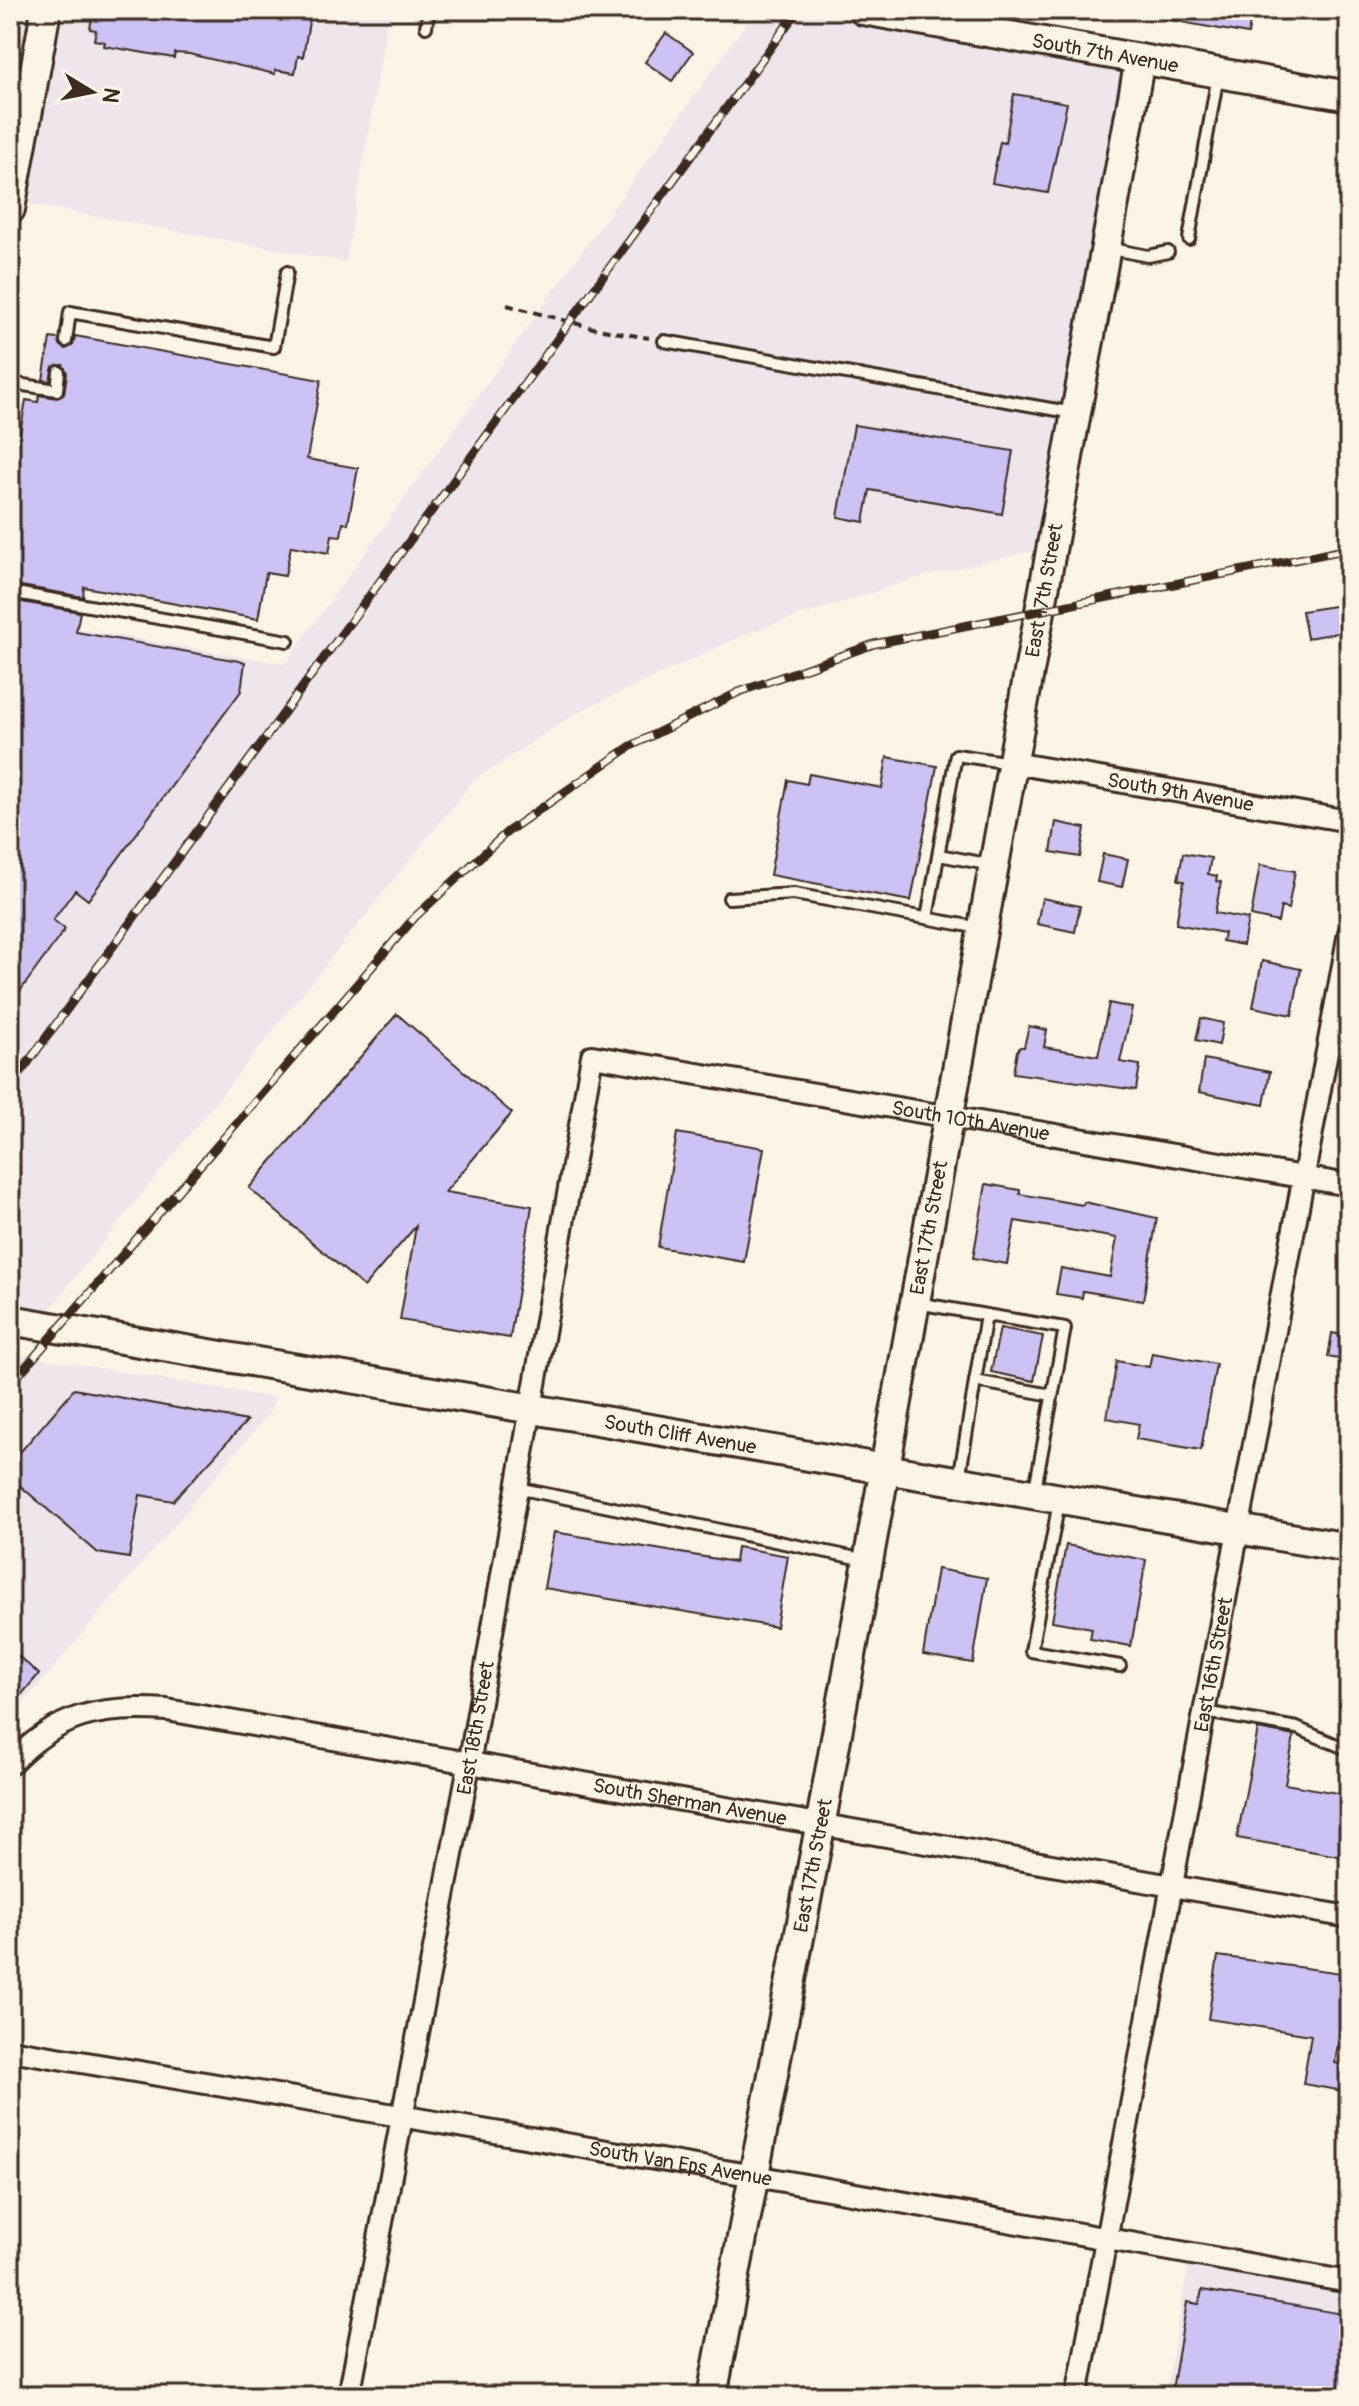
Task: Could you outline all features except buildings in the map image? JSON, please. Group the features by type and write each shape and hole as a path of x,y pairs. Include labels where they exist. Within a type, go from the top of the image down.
{"street":[{"path":"10,209 46,10"},
{"name":"South 7th Avenue","path":"863,10 1349,96"},
{"name":"East 17th Street","path":"712,2396 820,1827 1140,59"},
{"name":"South 9th Avenue","path":"1013,763 1349,821"},
{"name":"East 16th Street","path":"1077,2396 1349,933"},
{"name":"South 10th Avenue","path":"592,1056 1349,1185"},
{"name":"East 18th Street","path":"349,2396 469,1765 592,1056"},
{"name":"South Cliff Avenue","path":"10,1320 1349,1548"},
{"name":"South Sherman Avenue","path":"10,1764 50,1730 79,1714 120,1706 167,1710 820,1827 1349,1917"},
{"name":"South Van Eps Avenue","path":"10,2050 755,2176 1349,2282"}],"lane":[{"path":"426,27 429,10"},
{"path":"1189,239 1219,73"},
{"path":"1106,248 1148,256 1168,252"},
{"path":"66,341 70,312 274,347 287,272"},
{"path":"664,341 1076,413"},
{"path":"10,383 57,390 59,372"},
{"path":"10,592 288,641"},
{"path":"927,918 956,755 1013,763"},
{"path":"939,855 994,865"},
{"path":"729,898 794,894 982,929"},
{"path":"915,1303 1065,1328 1052,1395 1046,1498 1031,1651 1120,1666"},
{"path":"958,1483 986,1315"},
{"path":"975,1381 1052,1395"},
{"path":"517,1488 868,1561"},
{"path":"1205,1712 1297,1728 1349,1750"}],"path":[{"path":"507,305 597,329 664,341"}],"shaded area":[{"path":"10,10 389,10 346,262 12,201 10,209"},
{"path":"756,10 863,10 1140,59 1053,546 913,579 751,632 578,712 473,781 37,1325 10,1320 10,617 285,664"},
{"path":"10,1353 275,1398 270,1412 10,1719"},
{"path":"1189,2263 1349,2290 1349,2396 1165,2396"}],"railway":[{"path":"10,1087 798,10"},
{"path":"10,1385 415,917 507,832 631,746 739,692 874,644 1349,549"}]}
